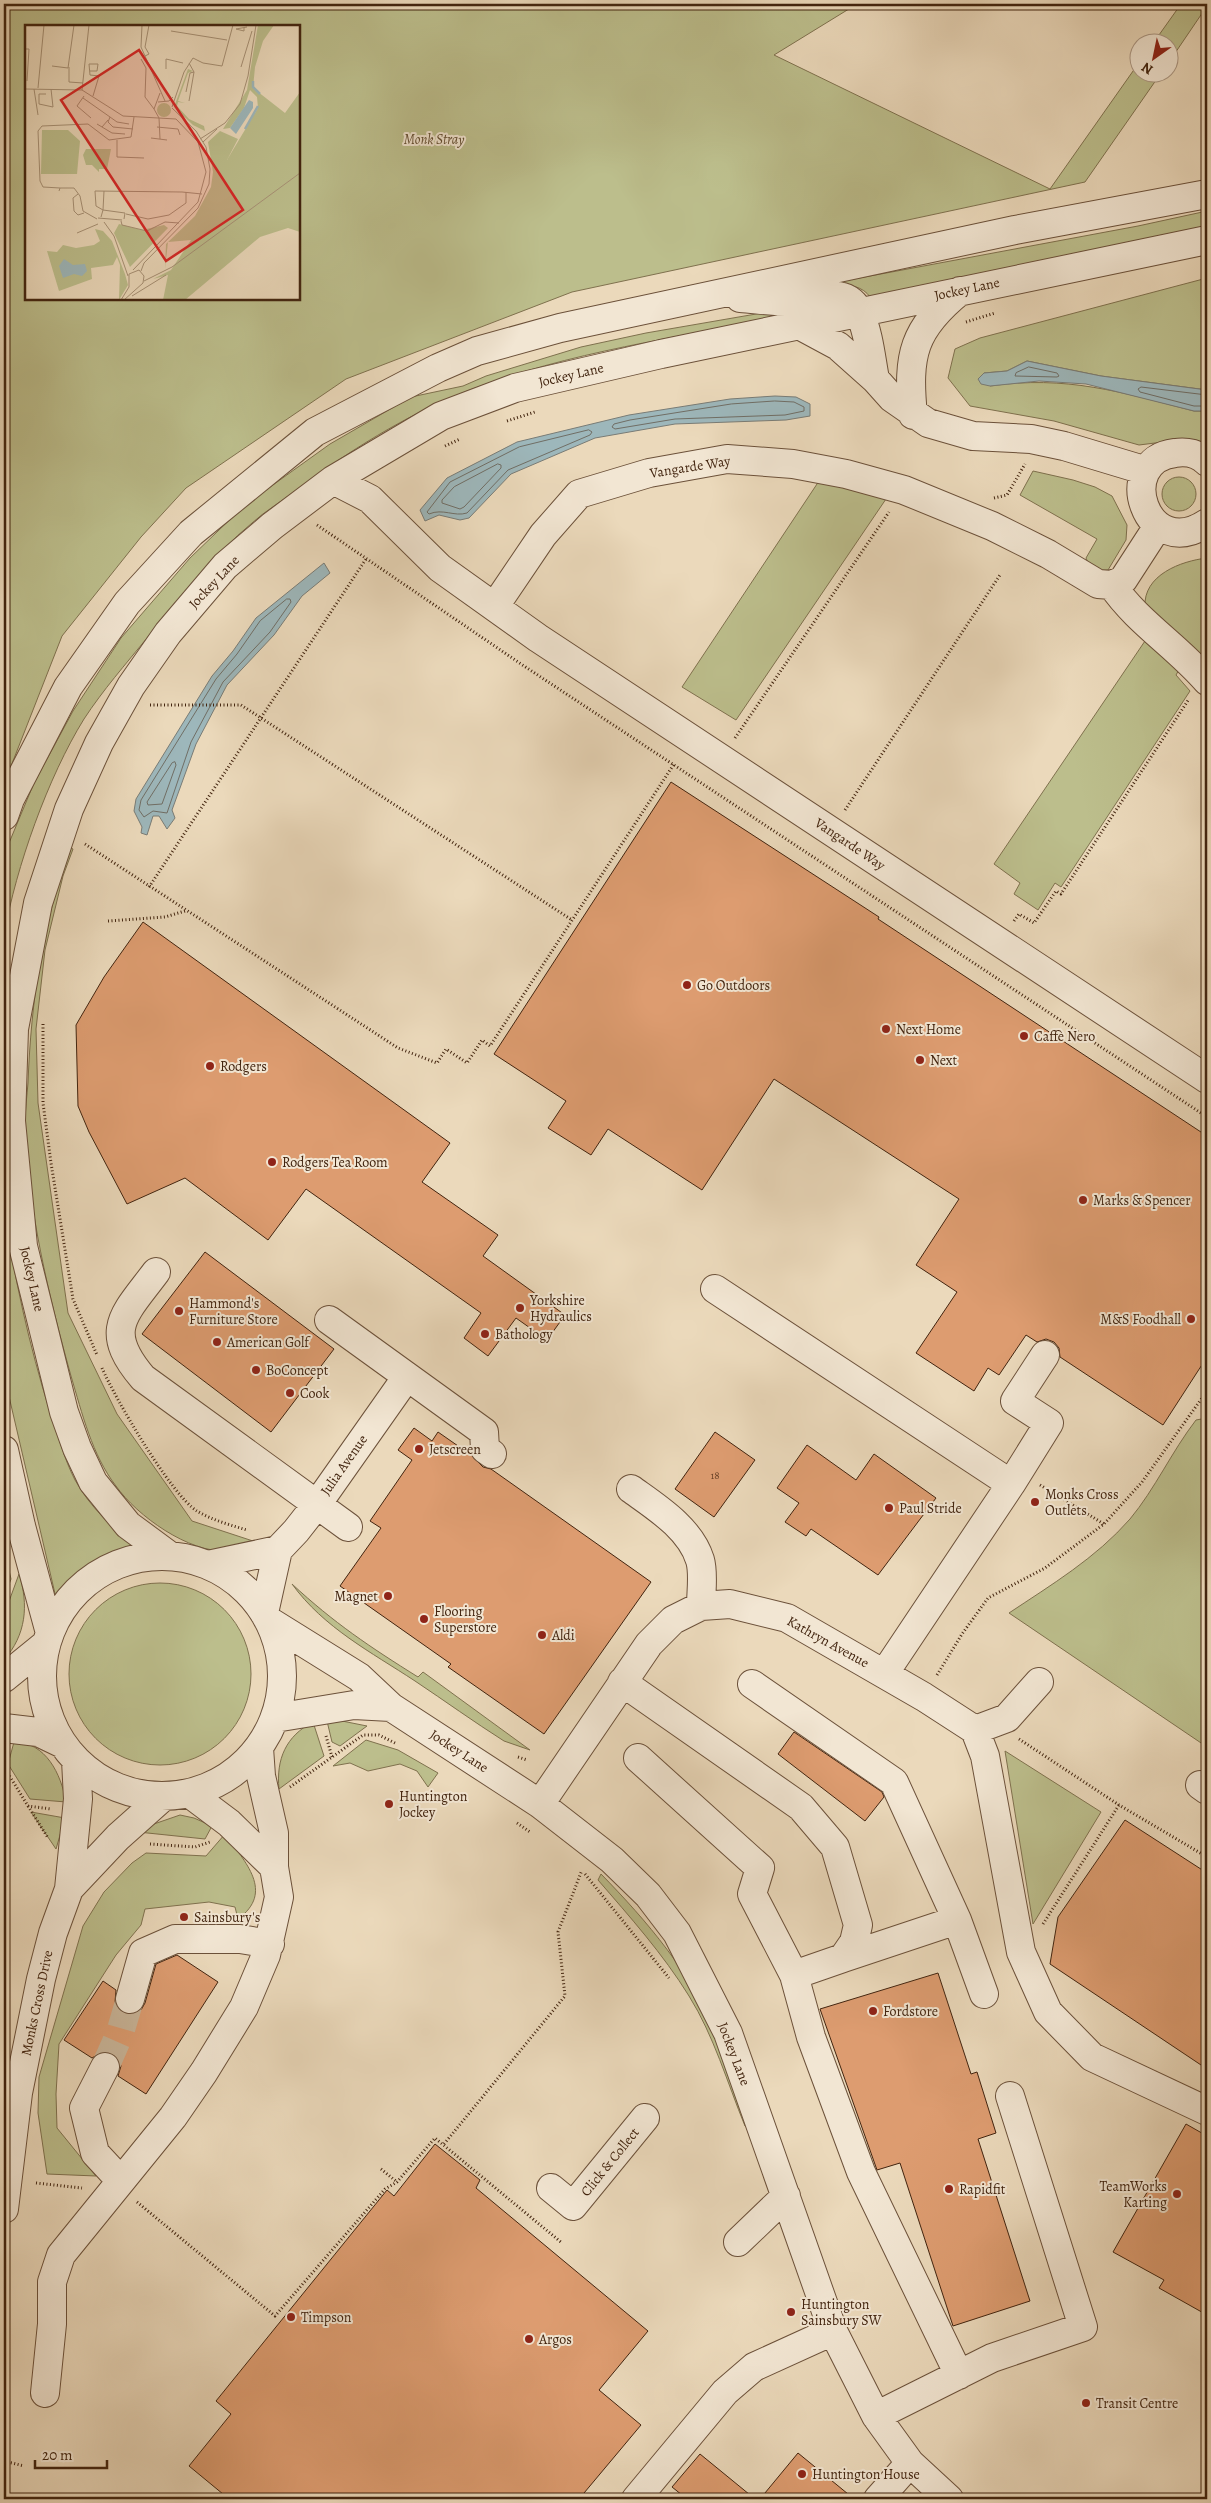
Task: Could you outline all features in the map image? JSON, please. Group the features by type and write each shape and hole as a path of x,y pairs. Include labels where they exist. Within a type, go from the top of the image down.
{"street":[{"path":"4,816 10,799 68,687 127,603 191,533 316,432 438,368 477,351 560,328 706,295 1015,230 1207,194"},
{"name":"Jockey Lane","path":"170,1556 128,1524 93,1482 77,1448 64,1412 23,1246 7,1092 14,1029 38,903 69,809 99,743 131,686 168,633 225,566 272,526 333,480 441,416 515,388 962,290 1207,240"},
{"path":"913,414 910,382 911,362 916,346 923,329 940,307 962,290"},
{"path":"706,295 791,301 829,295 841,296 848,300 860,313 875,379"},
{"path":"798,326 838,346 875,379 892,398 913,414 944,429 973,436 1031,440 1064,446 1137,468 1144,475"},
{"path":"1207,462 1194,454 1183,452 1171,453 1160,458 1144,475 1141,484 1142,503 1151,520 1158,526 1170,532 1184,533 1197,530 1207,523"},
{"name":"Vangarde Way","path":"494,606 543,535 579,494 649,473 726,459 802,466 846,474 904,490 992,526 1048,554 1098,584 1112,586"},
{"name":"Vangarde Way","path":"333,480 370,498 440,568 538,638 1207,1079"},
{"path":"1158,526 1123,580 1112,586 1124,602 1196,667 1198,690"},
{"path":"156,1272 124,1315 119,1332 128,1361 143,1378 348,1526"},
{"path":"715,1289 1011,1484"},
{"path":"329,1320 411,1374 484,1432 485,1449 492,1454"},
{"path":"884,1674 1049,1424 1015,1401 1045,1355"},
{"name":"Julia Avenue","path":"278,1550 318,1503 411,1374"},
{"path":"4,1450 20,1526 48,1638 42,1678 46,1704 48,1712 69,1752"},
{"path":"631,1489 654,1505 687,1536 700,1560 701,1606"},
{"path":"208,1565 278,1550 267,1617"},
{"path":"4,1678 48,1638 69,1600 97,1574 132,1559 170,1556 208,1565 240,1584 267,1617 278,1644 282,1669 281,1694 275,1718 258,1748 239,1768 216,1784 176,1795 132,1792 102,1780 69,1752 38,1732 4,1728"},
{"name":"Kathryn Avenue","path":"540,1804 649,1644 673,1620 701,1606 730,1604 787,1618 924,1697 978,1736"},
{"name":"Jockey Lane","path":"267,1617 359,1678 391,1708 540,1804 612,1860 648,1894 677,1934 728,2033 832,2331 876,2416 910,2463 949,2499"},
{"path":"622,1682 800,1807 835,1847 858,1925 854,1942 843,1958"},
{"path":"1039,1682 1007,1718 978,1736 1021,1952 1048,2012 1092,2057 1207,2111"},
{"path":"752,1684 894,1782 957,1920 984,1994"},
{"name":"Jockey Lane","path":"275,1718 354,1705 391,1708"},
{"path":"45,2393 52,2324 52,2282 61,2256 172,2117 204,2072 244,2007 270,1944 279,1897 274,1867 274,1833 261,1776 258,1748"},
{"name":"Monks Cross Drive","path":"4,2209 18,2093 40,1979 53,1933 69,1888 78,1799 69,1752"},
{"path":"638,1758 760,1868 752,1894 794,1975 811,2037 861,2172 959,2375"},
{"path":"176,1795 229,1822 274,1867"},
{"name":"Monks Cross Drive","path":"69,1888 118,1837 176,1795"},
{"path":"794,1975 957,1920"},
{"path":"130,1999 143,1953 175,1939 240,1939 270,1944"},
{"path":"105,2067 84,2108 96,2153 117,2185"},
{"path":"876,2416 992,2358 1083,2328 1010,2096"},
{"name":"Click & Collect","path":"551,2188 573,2206 645,2118"},
{"path":"738,2242 786,2196"},
{"path":"636,2499 725,2392 754,2367 832,2331"},
{"path":"878,2499 910,2463"}],"path":[{"path":"961,323 1004,310"},
{"path":"502,423 540,410"},
{"path":"438,450 464,436"},
{"path":"991,498 1008,495 1028,458 1031,440"},
{"path":"704,784 904,490"},
{"path":"309,530 325,520"},
{"path":"317,526 814,858 1206,1116 1207,1110"},
{"path":"149,886 366,559"},
{"path":"814,858 1000,574"},
{"path":"985,970 1019,914 1034,923 1056,891 1061,894 1198,690"},
{"path":"148,698 144,705 241,705 572,920"},
{"path":"80,841 398,1048 437,1063 446,1049 467,1063 482,1040 490,1046 674,764"},
{"path":"108,921 165,917 186,910"},
{"path":"43,1020 43,1102 73,1300"},
{"path":"924,1697 962,1634 988,1598 1044,1568 1104,1524 1142,1482 1207,1391"},
{"path":"1011,1484 1036,1482 1104,1524"},
{"path":"288,1788 363,1735 378,1735 404,1747"},
{"path":"978,1736 1015,1737 1119,1805 1207,1856"},
{"path":"4,1767 28,1806 55,1810"},
{"path":"1021,1952 1035,1938 1119,1805"},
{"path":"143,1845 158,1843 195,1848 210,1841 215,1836"},
{"path":"444,2144 565,1996 558,1932 582,1870 670,1980"},
{"path":"36,2183 62,2188 117,2185 275,2316 385,2189 397,2182 435,2138 562,2243"},
{"path":"381,2170 397,2182"},
{"path":"4,2462 24,2466"}],"green space":[{"name":"Monk Stray","path":"4,4 857,4 774,55 1050,189 1128,78 1128,82 1155,82 1085,182 572,292 346,379 186,488 141,537 62,636 4,784"},
{"path":"1181,4 1207,4 1178,49 1178,32 1161,32"},
{"path":"1207,211 1207,229 870,297 864,291 846,285 795,290 1138,226"},
{"path":"1207,278 1207,390 1101,376 1027,361 1007,371 984,373 990,386 1018,383 1069,384 1117,392 1194,411 1207,411 1207,449 1171,441 1139,445 1054,421 970,406 948,378 955,349 980,338"},
{"path":"785,309 786,316 584,356 505,377 467,391 421,412 378,435 336,462 257,519 223,549 197,578 114,678 84,719 58,768 35,823 16,881 4,935 4,859 34,783 73,711 121,638 190,558 245,505 330,444 411,397 463,386 486,376 581,347 646,333"},
{"path":"1033,471 1073,480 1095,487 1112,496 1127,525 1126,540 1108,570 1097,571 1089,565 1086,558 1097,539 1020,495"},
{"path":"1179,477 1186,478 1191,482 1195,487 1195,501 1191,506 1186,510 1179,511 1172,510 1167,506 1163,501 1162,494 1163,487 1167,482 1172,478"},
{"path":"819,481 886,499 736,720 682,687"},
{"path":"1207,558 1207,649 1196,657 1145,607 1146,596 1150,586 1157,578 1175,566"},
{"path":"1147,638 1180,668 1176,675 1190,691 1061,887 1055,883 1038,910 1014,894 1020,883 994,864"},
{"path":"71,848 73,849 63,876 45,950 36,1029 38,1103 68,1313 117,1414 192,1521 259,1543 235,1550 212,1550 181,1539 150,1520 116,1486 100,1461 84,1419 47,1283 30,1187 25,1114 35,993 45,934 52,905"},
{"path":"4,1208 12,1260 29,1336 42,1387 68,1464 87,1499 135,1548 112,1556 91,1567 56,1598 4,1375"},
{"path":"1207,1418 1207,1747 1009,1613 1072,1570 1117,1533 1130,1519 1156,1483 1196,1420"},
{"path":"4,1548 11,1579 4,1598"},
{"path":"19,1574 24,1597 23,1619 17,1640 4,1660 4,1615"},
{"path":"169,1583 195,1590 211,1598 230,1616 244,1639 251,1665 251,1683 244,1709 236,1725 218,1744 211,1750 186,1761 169,1765 151,1765 125,1758 109,1750 84,1725 76,1709 71,1692 69,1665 76,1639 84,1623 109,1598 125,1590 142,1585"},
{"path":"292,1584 323,1611 368,1645 418,1677 423,1672 530,1750 504,1741 349,1638 319,1614"},
{"path":"337,1720 367,1726 340,1746 332,1742 327,1721"},
{"path":"313,1722 324,1756 279,1789 279,1768 285,1750 296,1734"},
{"path":"366,1740 398,1750 438,1773 428,1787 417,1771 400,1764 368,1771 350,1763 333,1766"},
{"path":"14,1742 25,1743 35,1747 50,1762 64,1791 66,1802 30,1799 8,1764"},
{"path":"1005,1751 1101,1812 1033,1924"},
{"path":"31,1812 65,1818 56,1849"},
{"path":"180,1815 194,1818 212,1826 205,1839 138,1832 151,1825"},
{"path":"225,1834 241,1855 253,1877 254,1898 249,1909 238,1919 235,1907 209,1902 145,1909 141,1925 116,1955 59,2044 56,2094 57,2128 96,2176 47,2174 38,2113 39,2077 83,1926 104,1892 132,1863 146,1853 206,1856"},
{"path":"601,1874 635,1910 667,1949 695,1991 717,2035 750,2124 745,2126 713,2043 698,2011 679,1980 657,1951 598,1880"}],"water":[{"path":"1027,361 1101,376 1207,390 1207,411 1194,411 1086,384 1039,381 990,386 981,384 978,379 984,373 1007,371"},
{"path":"775,396 796,397 810,404 810,416 786,420 675,424 595,438 511,474 469,518 460,520 439,515 425,521 420,510 447,478 517,442 629,415 730,399"},
{"path":"324,563 330,573 302,596 274,635 227,685 196,744 172,810 175,818 167,829 159,816 153,816 147,835 141,833 142,827 134,811 136,799 212,676 233,651 256,618"}],"building":[{"path":"671,782 879,917 878,919 1207,1136 1207,1357 1163,1425 1060,1357 1059,1348 1054,1342 1046,1339 1037,1342 1026,1335 999,1375 988,1368 974,1391 916,1353 957,1292 916,1265 959,1199 774,1079 702,1190 608,1129 591,1155 548,1128 566,1101 494,1054"},
{"name":"Rodgers","path":"143,922 450,1143 422,1182 498,1235 483,1256 565,1315 547,1340 516,1318 488,1356 464,1338 481,1313 306,1189 268,1240 185,1178 127,1204 89,1132 78,1106 76,1025 104,977"},
{"path":"205,1252 334,1349 271,1432 142,1334"},
{"path":"414,1428 432,1441 438,1432 471,1455 483,1467 491,1469 651,1582 544,1734 448,1667 451,1664 340,1586 381,1528 370,1521 412,1460 398,1450"},
{"path":"715,1432 755,1460 714,1517 675,1489"},
{"path":"807,1445 856,1480 874,1454 936,1498 878,1575 811,1529 806,1536 785,1522 799,1503 777,1488"},
{"path":"794,1732 882,1792 884,1797 865,1821 778,1754"},
{"path":"1125,1820 1207,1873 1207,2069 1050,1964 1058,1917"},
{"path":"177,1955 218,1982 146,2094 118,2076 121,2066 113,2053 104,2051 92,2058 64,2040 103,1981 116,1990 115,2002 119,2010 126,2014 134,2014 141,2010 145,2003 156,1964"},
{"path":"938,1973 971,2074 977,2072 996,2133 978,2139 1030,2301 953,2326 900,2163 877,2170 820,2009"},
{"name":"TeamWorks Karting","path":"1186,2124 1207,2136 1207,2315 1159,2288 1164,2280 1113,2252"},
{"path":"435,2144 480,2180 476,2188 648,2331 599,2390 641,2425 579,2499 229,2499 189,2466 231,2414 216,2401 387,2190 394,2196"},
{"name":"Huntington House","path":"798,2453 848,2494 855,2499 760,2499"},
{"path":"700,2454 755,2499 687,2499 672,2487"}],"tunnel":[{"path":"105,2067 120,2033 130,1999"}],"place":[{"name":"Go Outdoors","path":"687,985"},
{"name":"Next Home","path":"886,1029"},
{"name":"Caffè Nero","path":"1024,1036"},
{"name":"Next","path":"920,1060"},
{"name":"Rodgers","path":"210,1066"},
{"name":"Rodgers Tea Room","path":"272,1162"},
{"name":"Marks & Spencer","path":"1083,1200"},
{"name":"Yorkshire Hydraulics","path":"520,1308"},
{"name":"Hammond's Furniture Store","path":"179,1311"},
{"name":"M&S Foodhall","path":"1191,1319"},
{"name":"Bathology","path":"485,1334"},
{"name":"American Golf","path":"217,1342"},
{"name":"BoConcept","path":"256,1370"},
{"name":"Cook","path":"290,1393"},
{"name":"Jetscreen","path":"419,1449"},
{"name":"Monks Cross Outlets","path":"1035,1502"},
{"name":"Paul Stride","path":"889,1508"},
{"name":"Magnet","path":"388,1596"},
{"name":"Flooring Superstore","path":"424,1619"},
{"name":"Aldi","path":"542,1635"},
{"name":"Huntington Jockey","path":"389,1804"},
{"name":"Sainsbury's","path":"184,1917"},
{"name":"Fordstore","path":"873,2011"},
{"name":"Rapidfit","path":"949,2189"},
{"name":"TeamWorks Karting","path":"1177,2194"},
{"name":"Huntington Sainsbury SW","path":"791,2312"},
{"name":"Timpson","path":"291,2317"},
{"name":"Argos","path":"529,2339"},
{"name":"Transit Centre","path":"1086,2403"},
{"name":"Huntington House","path":"802,2474"}]}
